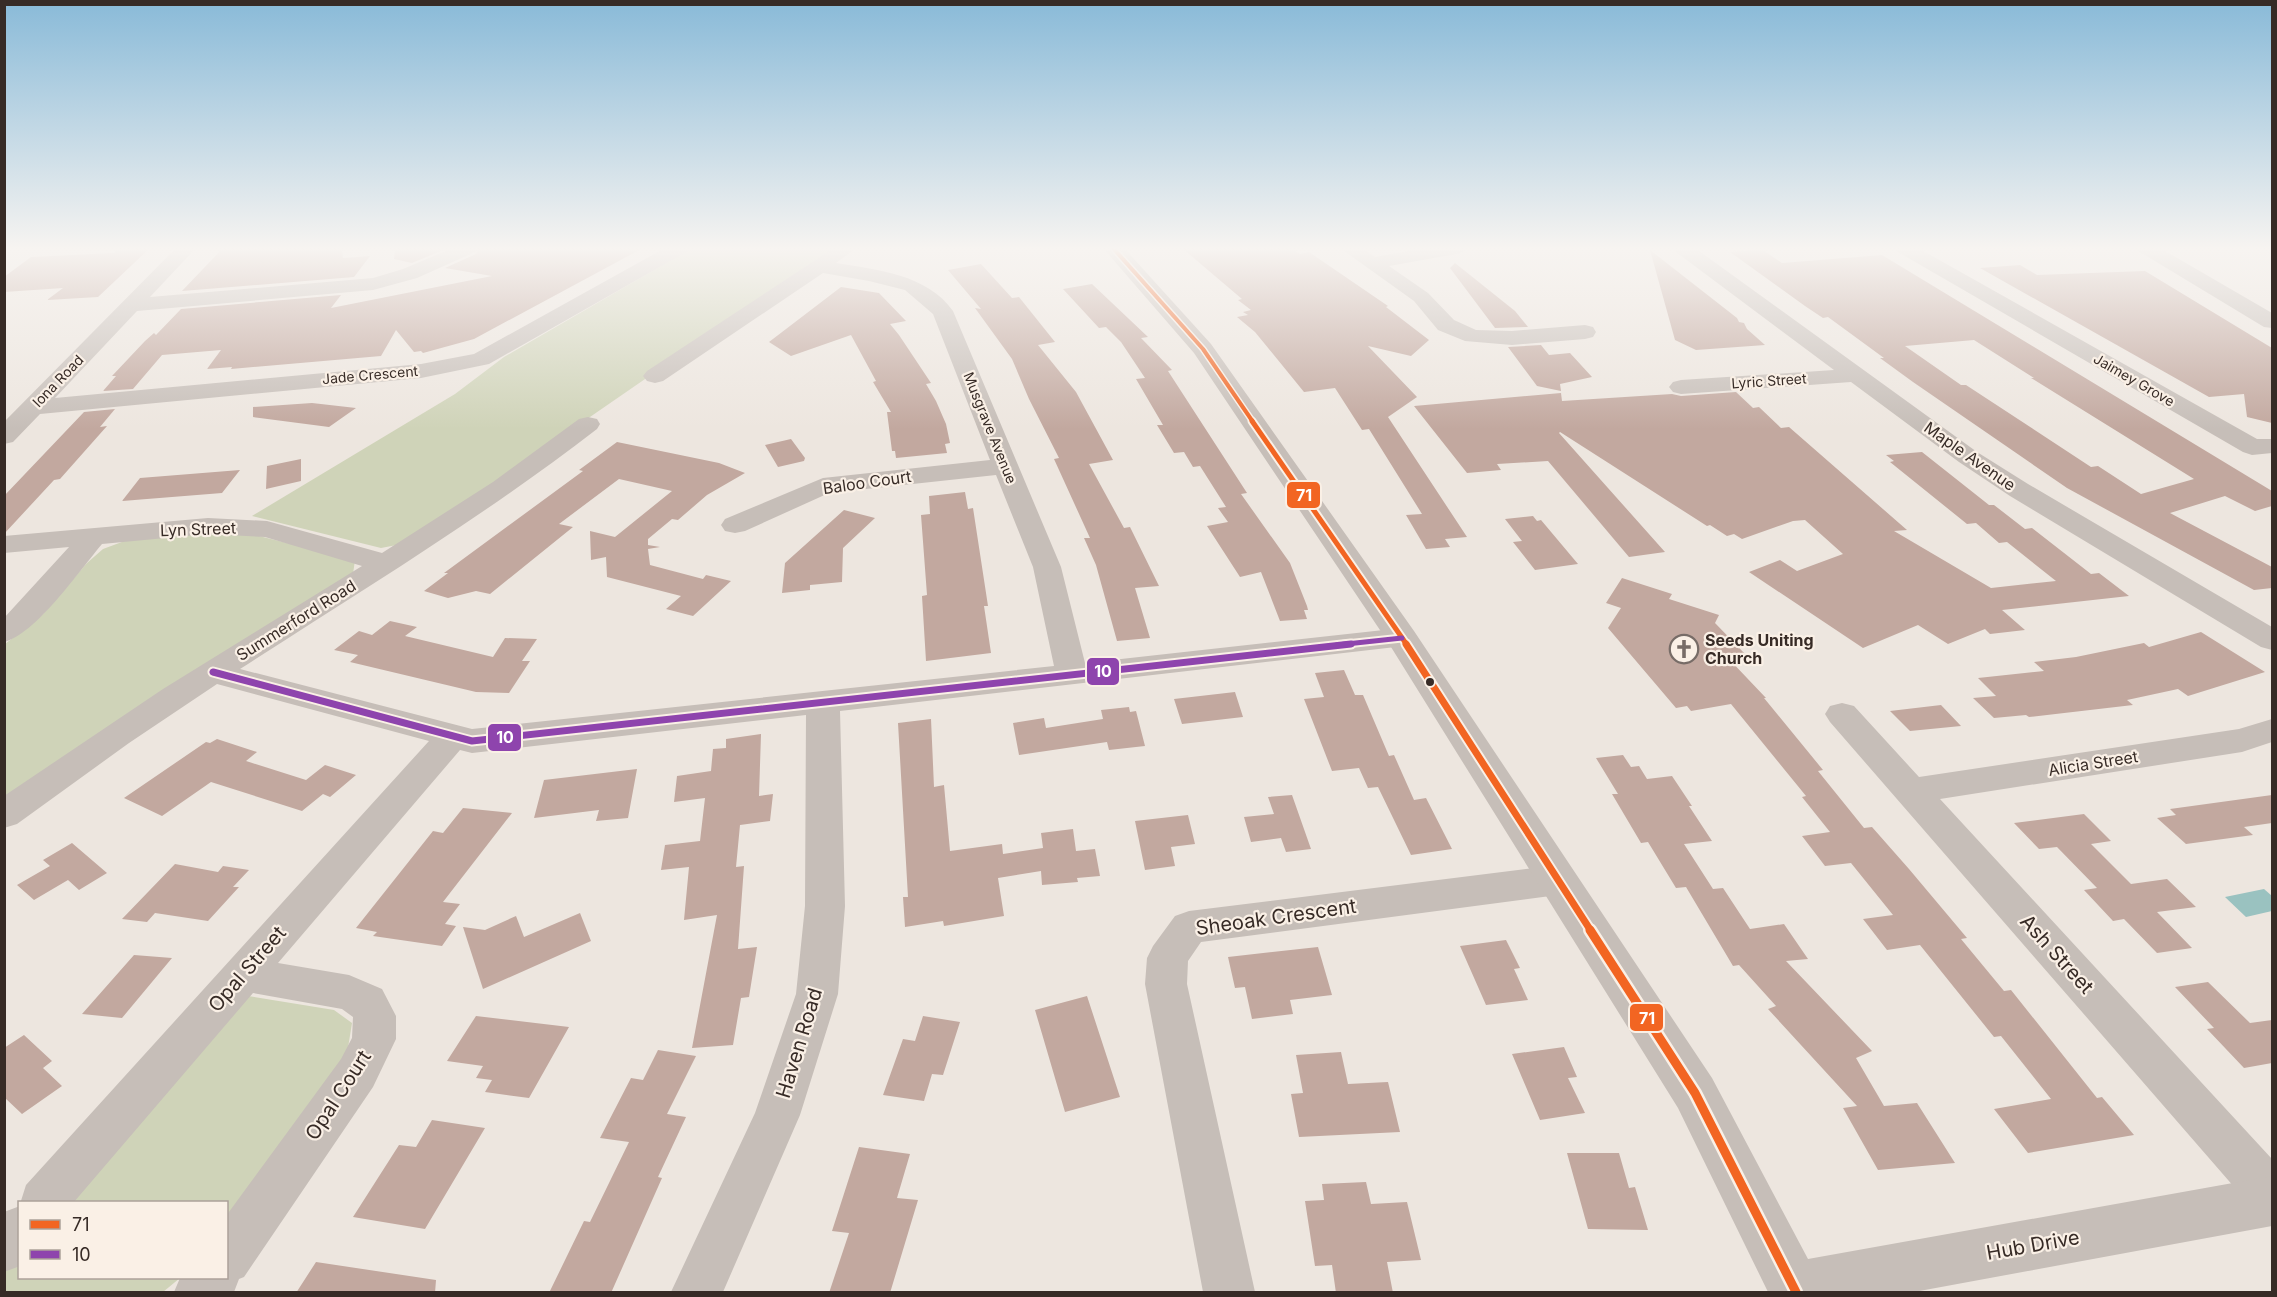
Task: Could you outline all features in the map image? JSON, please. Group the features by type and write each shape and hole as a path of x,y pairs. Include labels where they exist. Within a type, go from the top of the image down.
{"street":[{"name":"Iona Road","path":"4,437 127,309"},
{"name":"Jade Crescent","path":"33,407 421,371 482,359 572,309"},
{"path":"656,376 756,309"},
{"name":"Musgrave Avenue","path":"939,309 1047,567 1072,674"},
{"path":"1167,309 1203,349 1402,638 1695,1093 1795,1290"},
{"path":"1431,309 1446,325 1473,336 1512,338 1585,332"},
{"name":"Maple Avenue","path":"1766,309 1968,457 2019,490 2272,640"},
{"name":"Jaimey Grove","path":"2013,309 2266,451"},
{"path":"2249,309 2272,322"},
{"name":"Lyric Street","path":"1681,387 1858,375"},
{"name":"Summerford Road","path":"4,815 73,765 213,672 387,564 545,458 588,424"},
{"name":"Baloo Court","path":"735,525 823,486 1005,466"},
{"name":"Lyn Street","path":"4,545 208,526 267,529 387,564"},
{"path":"4,633 21,620 93,537"},
{"path":"213,672 472,741 823,704 1402,638"},
{"name":"Haven Road","path":"697,1293 777,1115 817,994 825,906 823,704"},
{"name":"Ash Street","path":"1842,714 2272,1194"},
{"name":"Alicia Street","path":"1912,790 2242,740 2272,730"},
{"name":"Opal Street","path":"45,1201 452,737"},
{"name":"Sheoak Crescent","path":"1229,1293 1166,984 1168,958 1189,927 1558,880"},
{"name":"Opal Court","path":"228,1256 357,1074 374,1039 375,1016 367,1002 349,993 242,974"},
{"name":"Hub Drive","path":"1795,1290 2272,1202"},
{"path":"4,1247 18,1232"},
{"path":"200,1293 213,1279"}],"green space":[{"path":"588,309 747,309 407,543 381,548 252,516 455,394 504,357"},
{"path":"195,534 255,535 355,560 353,574 5,800 5,644 43,614 87,563 103,549 130,539"},
{"path":"242,995 334,1010 352,1023 347,1054 228,1218 228,1201 65,1201"},
{"path":"18,1255 18,1279 179,1279 163,1292 5,1292 5,1272"}],"water":[{"path":"2264,889 2272,896 2272,911 2246,917 2225,897"}],"building":[{"path":"181,309 531,309 474,339 423,353 414,352 396,330 381,356 207,369 221,350 162,355 133,389 103,391 116,376 112,376 145,341 154,333 156,335"},
{"path":"813,309 894,309 906,321 890,324 931,383 926,384 946,424 950,443 945,444 947,453 896,458 895,451 892,451 887,412 891,412 873,382 876,381 851,335 791,356 769,342"},
{"path":"975,309 1028,309 1055,342 1038,345 1076,392 1113,460 1089,464 1124,528 1130,527 1159,586 1135,588 1150,638 1117,641 1096,565 1084,538 1090,538 1054,459 1059,458 1012,359"},
{"path":"1081,309 1118,309 1148,337 1141,338 1172,370 1168,371 1247,493 1241,494 1290,563 1307,606 1308,610 1304,610 1307,619 1280,621 1261,572 1240,577 1207,526 1228,522 1218,508 1226,507 1200,466 1193,467 1184,452 1174,453 1157,425 1163,425 1136,379 1145,378 1121,342 1106,327 1099,328"},
{"path":"1249,309 1388,309 1429,340 1411,356 1368,346 1417,397 1388,417 1467,537 1445,539 1450,547 1426,549 1406,515 1422,514 1369,429 1362,430 1335,388 1304,392 1255,332 1237,317 1248,315 1243,312 1251,310"},
{"path":"1480,309 1512,309 1528,327 1495,328"},
{"path":"1666,309 1725,309 1739,322 1744,323 1747,329 1765,345 1696,350 1675,340"},
{"path":"1809,309 1970,309 2272,491 2272,506 2255,511 2225,496 2170,513 2272,567 2272,588 2254,590 2067,488 1913,382 1828,317 1823,318","holes":["1974,340 2034,378 2031,378 2194,479 2141,494 2098,466 2091,467 1966,385 1961,385 1905,346"]},
{"path":"2052,309 2207,309 2272,348 2272,423 2247,417 2244,394 2209,397"},
{"path":"1541,345 1549,355 1570,353 1592,377 1560,384 1561,391 1537,386 1508,347"},
{"path":"1736,392 1753,408 1759,407 1781,428 1789,427 1907,530 1894,531 1991,588 2056,581 2007,542 1999,543 1976,523 1967,524 1890,462 1894,461 1886,455 1922,452 1989,505 1994,505 2025,529 2032,528 2091,574 2099,573 2129,596 2002,610 2025,630 1990,634 1985,629 1948,644 1918,625 1863,648 1749,572 1780,560 1797,571 1843,554 1805,520 1793,521 1742,539 1734,534 1727,536 1710,525 1707,526 1560,432 1665,552 1629,557 1548,461 1497,464 1501,470 1467,473 1414,406 1561,393 1562,401"},
{"path":"312,403 356,408 329,427 253,417 253,407"},
{"path":"115,409 100,427 107,426 60,479 54,480 4,534 4,496 84,412"},
{"path":"791,439 805,458 804,461 778,467 765,445"},
{"path":"617,442 719,463 745,473 707,495 678,520 672,519 648,539 648,545 660,547 648,549 650,565 703,579 706,575 731,581 693,616 666,609 681,596 607,577 606,557 591,560 590,531 615,537 672,491 619,479 559,524 573,527 490,594 476,591 448,598 424,591 448,573 444,573 583,471 579,470"},
{"path":"301,459 301,481 266,489 267,466"},
{"path":"240,470 222,493 122,501 140,478"},
{"path":"965,492 968,509 973,508 988,606 984,606 991,653 926,661 922,596 927,595 921,515 930,514 929,496"},
{"path":"844,510 875,518 843,548 842,582 810,585 810,590 782,593 785,563"},
{"path":"1533,516 1537,521 1541,520 1578,564 1535,570 1513,542 1522,541 1505,519"},
{"path":"1622,578 1672,594 1669,599 1719,615 1715,623 1746,655 1728,658 1766,698 1764,698 1823,770 1818,771 1864,828 1872,827 1909,869 1967,938 1961,939 2004,991 2011,990 2097,1098 2102,1097 2134,1135 2028,1153 1994,1109 2051,1099 2001,1036 1994,1037 1920,945 1887,950 1863,919 1893,915 1851,863 1825,866 1802,836 1830,832 1802,797 1806,796 1731,704 1691,711 1687,706 1676,708 1608,628 1621,608 1606,603"},
{"path":"390,621 417,627 405,636 493,657 505,638 537,639 522,661 530,661 509,693 476,692 350,662 358,655 334,650 359,631 372,635"},
{"path":"2201,632 2265,672 2188,696 2178,689 2127,700 2133,705 2029,717 2026,715 1994,718 1973,698 1996,696 1978,678 2044,671 2034,662 2076,657 2144,643 2149,647"},
{"path":"1344,670 1355,695 1363,695 1389,756 1394,755 1414,800 1426,798 1452,849 1411,855 1378,787 1368,788 1359,768 1332,771 1304,699 1324,697 1315,673"},
{"path":"1235,692 1243,717 1182,724 1174,699"},
{"path":"1941,705 1961,726 1910,731 1890,711"},
{"path":"1129,707 1130,712 1136,711 1145,746 1109,750 1107,742 1019,755 1013,723 1044,718 1046,728 1103,719 1101,710"},
{"path":"931,719 934,787 944,785 950,851 1002,844 1003,854 1043,848 1041,833 1073,829 1076,851 1095,849 1100,876 1077,878 1078,882 1042,885 1041,871 998,878 1004,916 944,926 943,921 905,927 903,897 908,897 898,723"},
{"path":"761,734 759,796 773,794 770,821 740,825 736,867 744,866 738,949 757,947 749,997 741,998 733,1045 692,1048 717,915 684,920 689,867 661,870 665,845 700,841 705,798 674,802 677,776 711,771 713,749 726,748 726,739"},
{"path":"217,739 257,752 246,761 306,780 325,765 356,775 330,797 323,794 302,811 211,782 162,816 124,798 206,742 210,743"},
{"path":"1623,755 1631,767 1639,766 1647,779 1672,776 1712,841 1684,844 1713,889 1723,888 1750,929 1784,924 1808,959 1786,961 1872,1051 1856,1058 1884,1106 1917,1103 1955,1163 1878,1170 1843,1108 1857,1106 1768,1009 1776,1006 1739,965 1733,966 1686,887 1676,888 1648,842 1641,843 1612,794 1618,794 1596,758"},
{"path":"637,769 628,818 596,821 599,810 534,818 544,780"},
{"path":"1292,795 1311,849 1286,852 1281,838 1251,842 1244,817 1274,814 1268,797"},
{"path":"2272,795 2272,823 2244,827 2253,835 2186,844 2157,818 2176,815 2170,809"},
{"path":"463,808 512,813 443,902 460,904 445,924 456,926 442,946 373,936 377,932 356,928 433,831 443,833"},
{"path":"2084,814 2111,841 2091,844 2131,884 2167,879 2196,907 2157,912 2192,948 2157,953 2124,919 2113,921 2084,890 2097,888 2057,847 2039,849 2014,823"},
{"path":"1188,815 1195,844 1171,847 1175,866 1145,870 1135,821"},
{"path":"72,843 107,873 79,890 68,880 34,900 17,885 50,866 43,860"},
{"path":"175,864 218,872 223,866 249,870 233,887 239,887 208,921 155,913 147,922 122,919"},
{"path":"580,913 591,941 483,989 463,927 485,930 516,916 524,937"},
{"path":"1506,940 1520,968 1514,969 1528,1000 1486,1005 1460,946"},
{"path":"1318,947 1332,995 1290,1000 1293,1014 1252,1019 1245,987 1235,988 1228,957"},
{"path":"134,955 172,958 122,1018 82,1014"},
{"path":"2208,982 2250,1023 2272,1020 2272,1063 2244,1068 2207,1029 2214,1028 2175,987"},
{"path":"1087,996 1120,1097 1065,1112 1035,1010"},
{"path":"476,1016 569,1027 529,1098 485,1092 492,1080 476,1078 483,1066 447,1061"},
{"path":"923,1016 960,1022 943,1075 932,1074 924,1101 883,1095 903,1039 915,1041"},
{"path":"24,1035 52,1061 43,1068 62,1086 22,1114 4,1097 4,1048"},
{"path":"1564,1047 1577,1077 1568,1078 1585,1113 1540,1120 1512,1054"},
{"path":"658,1050 696,1056 667,1114 686,1117 658,1177 662,1178 611,1293 549,1293 584,1221 590,1222 629,1142 600,1138 631,1078 643,1080"},
{"path":"1341,1052 1348,1084 1388,1082 1400,1132 1299,1137 1291,1094 1303,1093 1296,1055"},
{"path":"432,1120 485,1128 425,1229 353,1217 399,1145 416,1147"},
{"path":"859,1147 910,1154 897,1198 918,1200 890,1293 829,1293 849,1233 832,1231"},
{"path":"1567,1153 1619,1153 1629,1188 1635,1187 1648,1230 1588,1229"},
{"path":"1366,1182 1371,1204 1407,1202 1421,1260 1387,1262 1393,1293 1336,1293 1332,1265 1315,1266 1305,1201 1324,1200 1322,1184"},
{"path":"316,1262 436,1280 435,1293 296,1293"}],"transit line":[{"name":"71","path":"1167,309 1203,349 1402,638 1695,1093 1796,1292"},
{"name":"10","path":"213,672 472,741 1402,638"}],"place":[{"name":"Seeds Uniting Church","path":"1684,649"}]}
